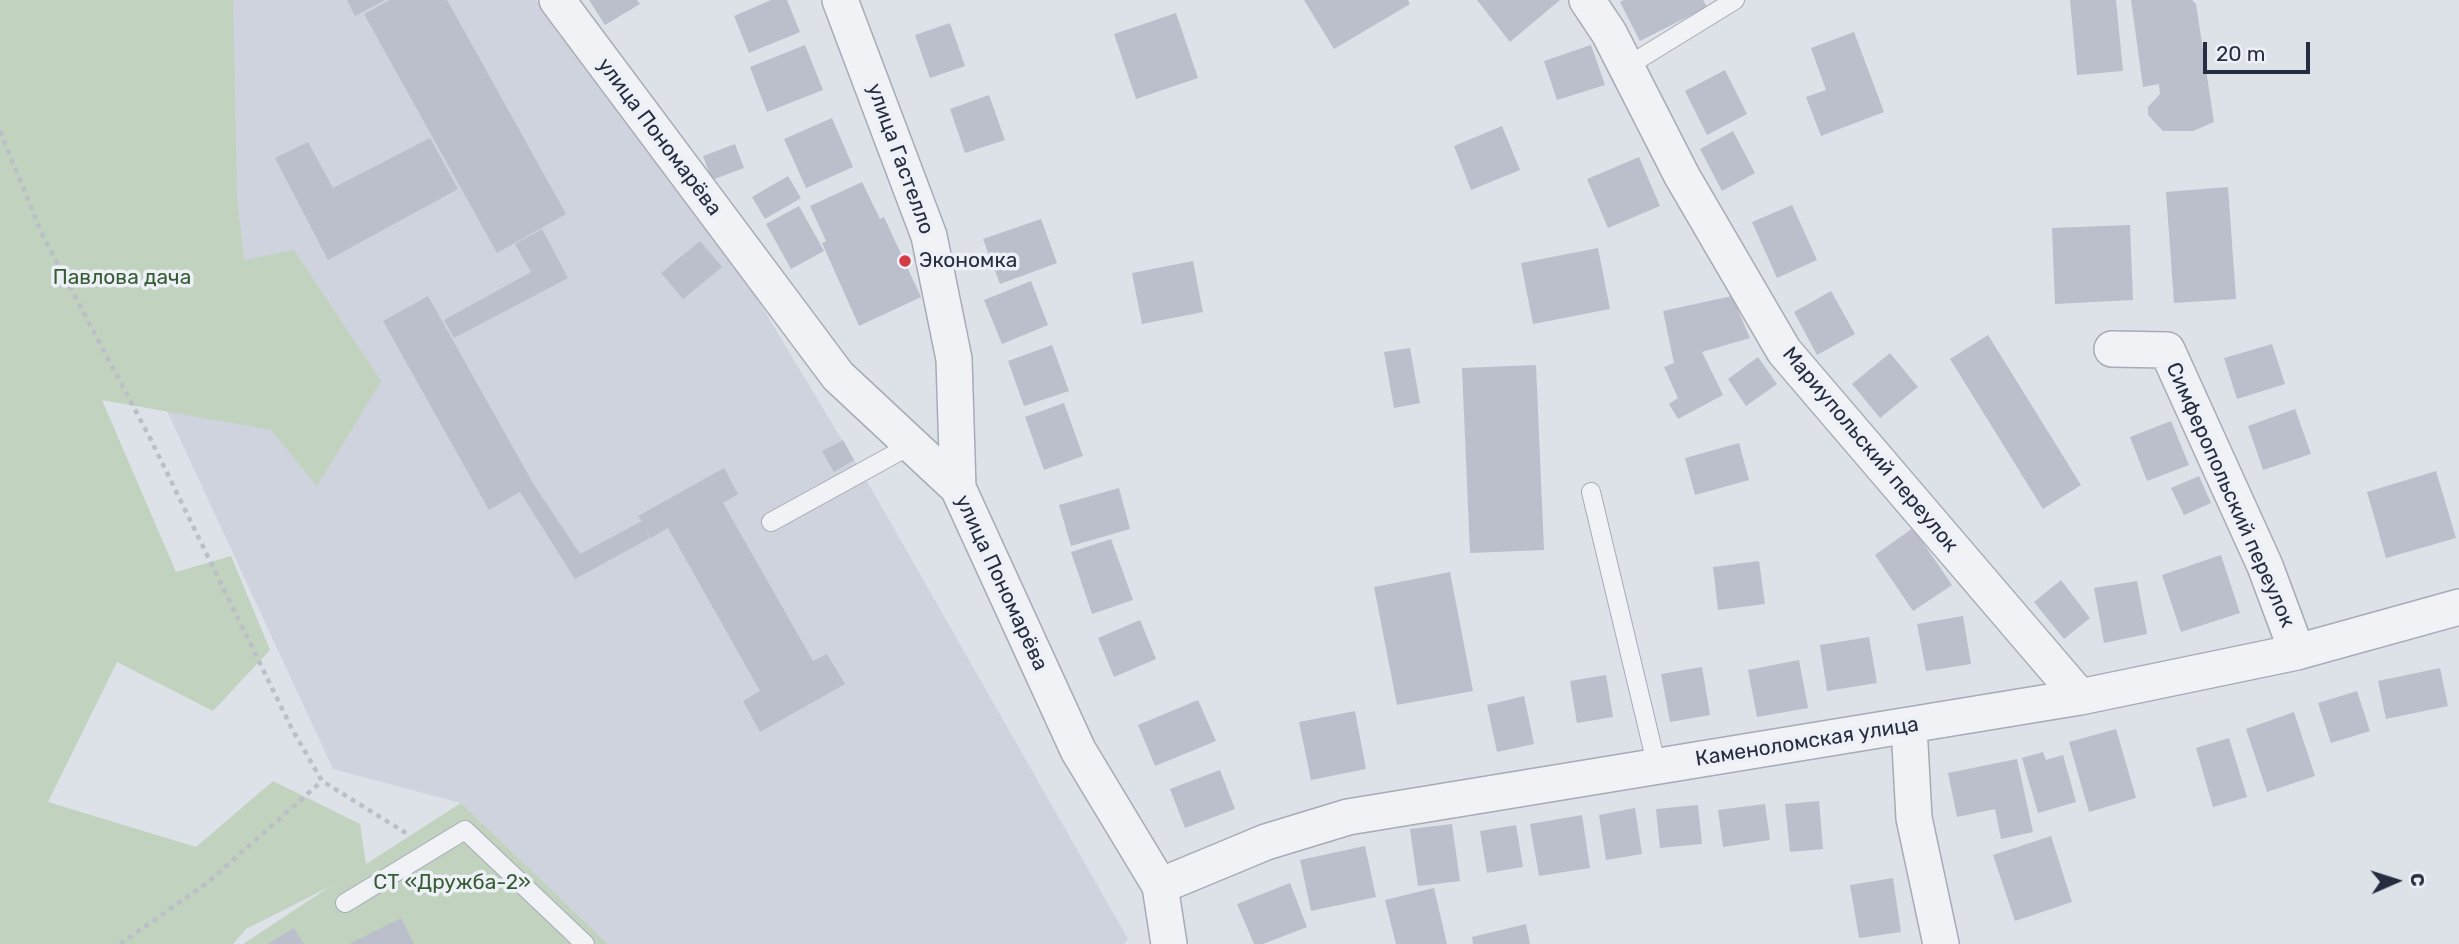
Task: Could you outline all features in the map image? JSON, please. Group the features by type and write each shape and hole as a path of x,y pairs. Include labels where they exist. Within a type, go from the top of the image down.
{"street":[{"name":"улица Пономарёва","path":"557,0 838,376 958,488 1078,750 1160,886 1170,944"},
{"name":"улица Гастелло","path":"840,0 929,236 954,359 958,488"},
{"name":"Мариупольский переулок","path":"1587,0 1626,67 1682,176 1784,351 2080,697"},
{"name":"Симферопольский переулок","path":"2112,349 2166,350 2265,566 2297,652"},
{"name":"Каменоломская улица","path":"1160,886 1266,842 1348,817 2080,697 2297,652 2459,607"},
{"path":"1909,726 1914,818 1941,944"}],"lane":[{"path":"1626,67 1735,0"},
{"path":"771,522 911,445"},
{"path":"1591,492 1657,767"},
{"path":"345,903 465,830 585,944"}],"path":[{"path":"0,131 42,234 150,438 292,729 322,781 433,849"},
{"path":"120,944 207,883 322,781"}],"shaded area":[{"path":"0,0 536,0 738,267 868,483 1128,939 1124,944 608,944 461,803 333,769 161,398"}],"green space":[{"name":"Павлова дача","path":"0,0 233,0 237,197 244,260 294,250 381,381 317,486 271,430 102,400 176,572 231,556 270,650 213,711 117,662 48,802 196,847 273,781 360,824 366,864 461,803 608,944 243,944 331,886 246,929 233,944 0,944"}],"building":[{"path":"347,0 385,0 355,16"},
{"path":"390,0 447,0 566,214 497,253 364,14"},
{"path":"589,0 637,0 640,4 605,25"},
{"path":"771,0 787,0 800,32 749,53 734,16"},
{"path":"1304,0 1408,0 1410,4 1334,49"},
{"path":"1477,0 1560,0 1510,42"},
{"path":"1703,0 1707,7 1640,41 1620,2"},
{"path":"2070,0 2116,0 2123,71 2077,75"},
{"path":"2131,0 2192,0 2196,4 2214,122 2193,131 2163,131 2148,115 2148,107 2160,94 2159,84 2143,87"},
{"path":"1176,13 1198,78 1136,99 1114,34"},
{"path":"950,23 965,66 930,78 915,35"},
{"path":"1854,32 1884,112 1821,136 1806,97 1826,90 1811,48"},
{"path":"805,45 823,90 767,112 750,67"},
{"path":"1591,45 1605,85 1557,100 1544,61"},
{"path":"1725,70 1747,114 1707,135 1685,91"},
{"path":"989,95 1005,140 965,153 950,109"},
{"path":"832,118 853,167 806,188 784,139"},
{"path":"1502,126 1520,170 1471,190 1454,146"},
{"path":"1733,131 1755,173 1722,191 1700,149"},
{"path":"430,138 458,189 328,260 275,158 308,142 333,188"},
{"path":"735,144 744,168 712,180 703,156"},
{"path":"1639,157 1660,206 1608,228 1587,179"},
{"path":"788,176 801,198 765,219 752,197"},
{"path":"862,182 880,219 884,217 921,297 859,326 822,243 826,241 810,206"},
{"path":"2228,187 2236,299 2174,303 2166,192"},
{"path":"1792,205 1817,260 1777,278 1752,222"},
{"path":"799,206 824,251 791,269 766,224"},
{"path":"1041,219 1057,263 1000,284 983,239"},
{"path":"2130,225 2133,300 2055,304 2052,228"},
{"path":"542,229 568,278 454,338 444,320 531,272 515,244"},
{"path":"700,241 722,267 683,299 661,273"},
{"path":"1598,248 1610,309 1533,324 1521,263"},
{"path":"1193,261 1203,312 1142,324 1132,273"},
{"path":"1031,281 1048,325 1002,344 984,300"},
{"path":"1831,291 1855,334 1817,355 1794,312"},
{"path":"428,296 534,485 580,554 642,521 638,516 724,468 738,494 723,503 813,661 827,654 845,684 760,732 743,701 760,691 668,528 651,538 644,527 650,538 575,579 520,492 489,510 383,321"},
{"path":"1732,296 1750,338 1702,352 1723,395 1678,419 1669,404 1678,398 1664,367 1674,363 1663,311"},
{"path":"1988,335 2081,485 2043,509 1950,359"},
{"path":"2272,344 2285,384 2237,399 2224,358"},
{"path":"1052,345 1069,391 1024,406 1008,361"},
{"path":"1410,348 1420,403 1394,408 1384,352"},
{"path":"1890,353 1918,387 1880,418 1852,384"},
{"path":"1758,357 1777,384 1746,406 1728,379"},
{"path":"1536,365 1544,550 1470,553 1462,368"},
{"path":"1064,403 1083,456 1044,470 1025,417"},
{"path":"2295,409 2311,454 2263,470 2248,426"},
{"path":"2171,421 2189,465 2147,481 2130,437"},
{"path":"843,440 854,460 834,472 822,451"},
{"path":"1739,443 1749,480 1695,495 1685,458"},
{"path":"2436,471 2456,538 2386,558 2367,492"},
{"path":"2199,476 2211,503 2184,515 2171,488"},
{"path":"1119,488 1130,529 1071,546 1059,505"},
{"path":"1913,528 1952,585 1913,611 1875,555"},
{"path":"1111,539 1133,600 1092,614 1071,552"},
{"path":"2221,555 2240,613 2181,632 2162,575"},
{"path":"1759,561 1765,604 1718,610 1713,567"},
{"path":"1450,572 1473,691 1397,705 1374,587"},
{"path":"2061,580 2090,618 2064,639 2034,602"},
{"path":"2137,581 2147,634 2104,643 2094,588"},
{"path":"1963,616 1971,664 1926,671 1917,624"},
{"path":"1140,620 1156,659 1114,677 1098,638"},
{"path":"1869,637 1877,683 1827,691 1820,645"},
{"path":"1799,660 1808,708 1757,717 1748,670"},
{"path":"1702,667 1710,715 1670,722 1661,674"},
{"path":"2440,668 2448,706 2386,719 2378,681"},
{"path":"1606,675 1613,717 1577,723 1570,681"},
{"path":"2357,691 2370,731 2331,743 2318,703"},
{"path":"1524,696 1534,744 1497,752 1487,705"},
{"path":"1198,700 1216,741 1155,766 1138,725"},
{"path":"1355,711 1366,769 1311,780 1299,722"},
{"path":"2294,712 2315,776 2267,792 2246,729"},
{"path":"2116,729 2136,798 2089,812 2069,742"},
{"path":"2229,738 2247,797 2213,807 2196,748"},
{"path":"2043,752 2046,760 2063,755 2076,802 2038,813 2022,758"},
{"path":"2017,759 2033,832 2001,839 1995,809 1957,817 1948,773"},
{"path":"1220,770 1235,809 1185,828 1170,789"},
{"path":"1819,801 1823,849 1790,852 1785,804"},
{"path":"1765,804 1770,840 1723,847 1718,810"},
{"path":"1698,805 1702,844 1660,848 1656,809"},
{"path":"1635,808 1642,854 1606,860 1599,815"},
{"path":"1582,815 1590,868 1539,876 1530,824"},
{"path":"1452,824 1460,881 1418,886 1410,829"},
{"path":"1516,825 1523,867 1487,873 1480,831"},
{"path":"2051,836 2072,902 2015,921 1993,855"},
{"path":"1365,846 1376,897 1311,911 1300,860"},
{"path":"1893,878 1901,932 1859,938 1850,885"},
{"path":"1290,883 1307,927 1263,944 1254,944 1237,904"},
{"path":"1434,888 1447,944 1396,944 1385,900"},
{"path":"401,918 414,944 349,944"},
{"path":"1526,924 1530,944 1473,944 1472,937"},
{"path":"294,928 304,944 268,944"}],"place":[{"name":"Экономка","path":"905,261"}],"park label":[{"name":"СТ «Дружба-2»","path":"452,883"}]}
